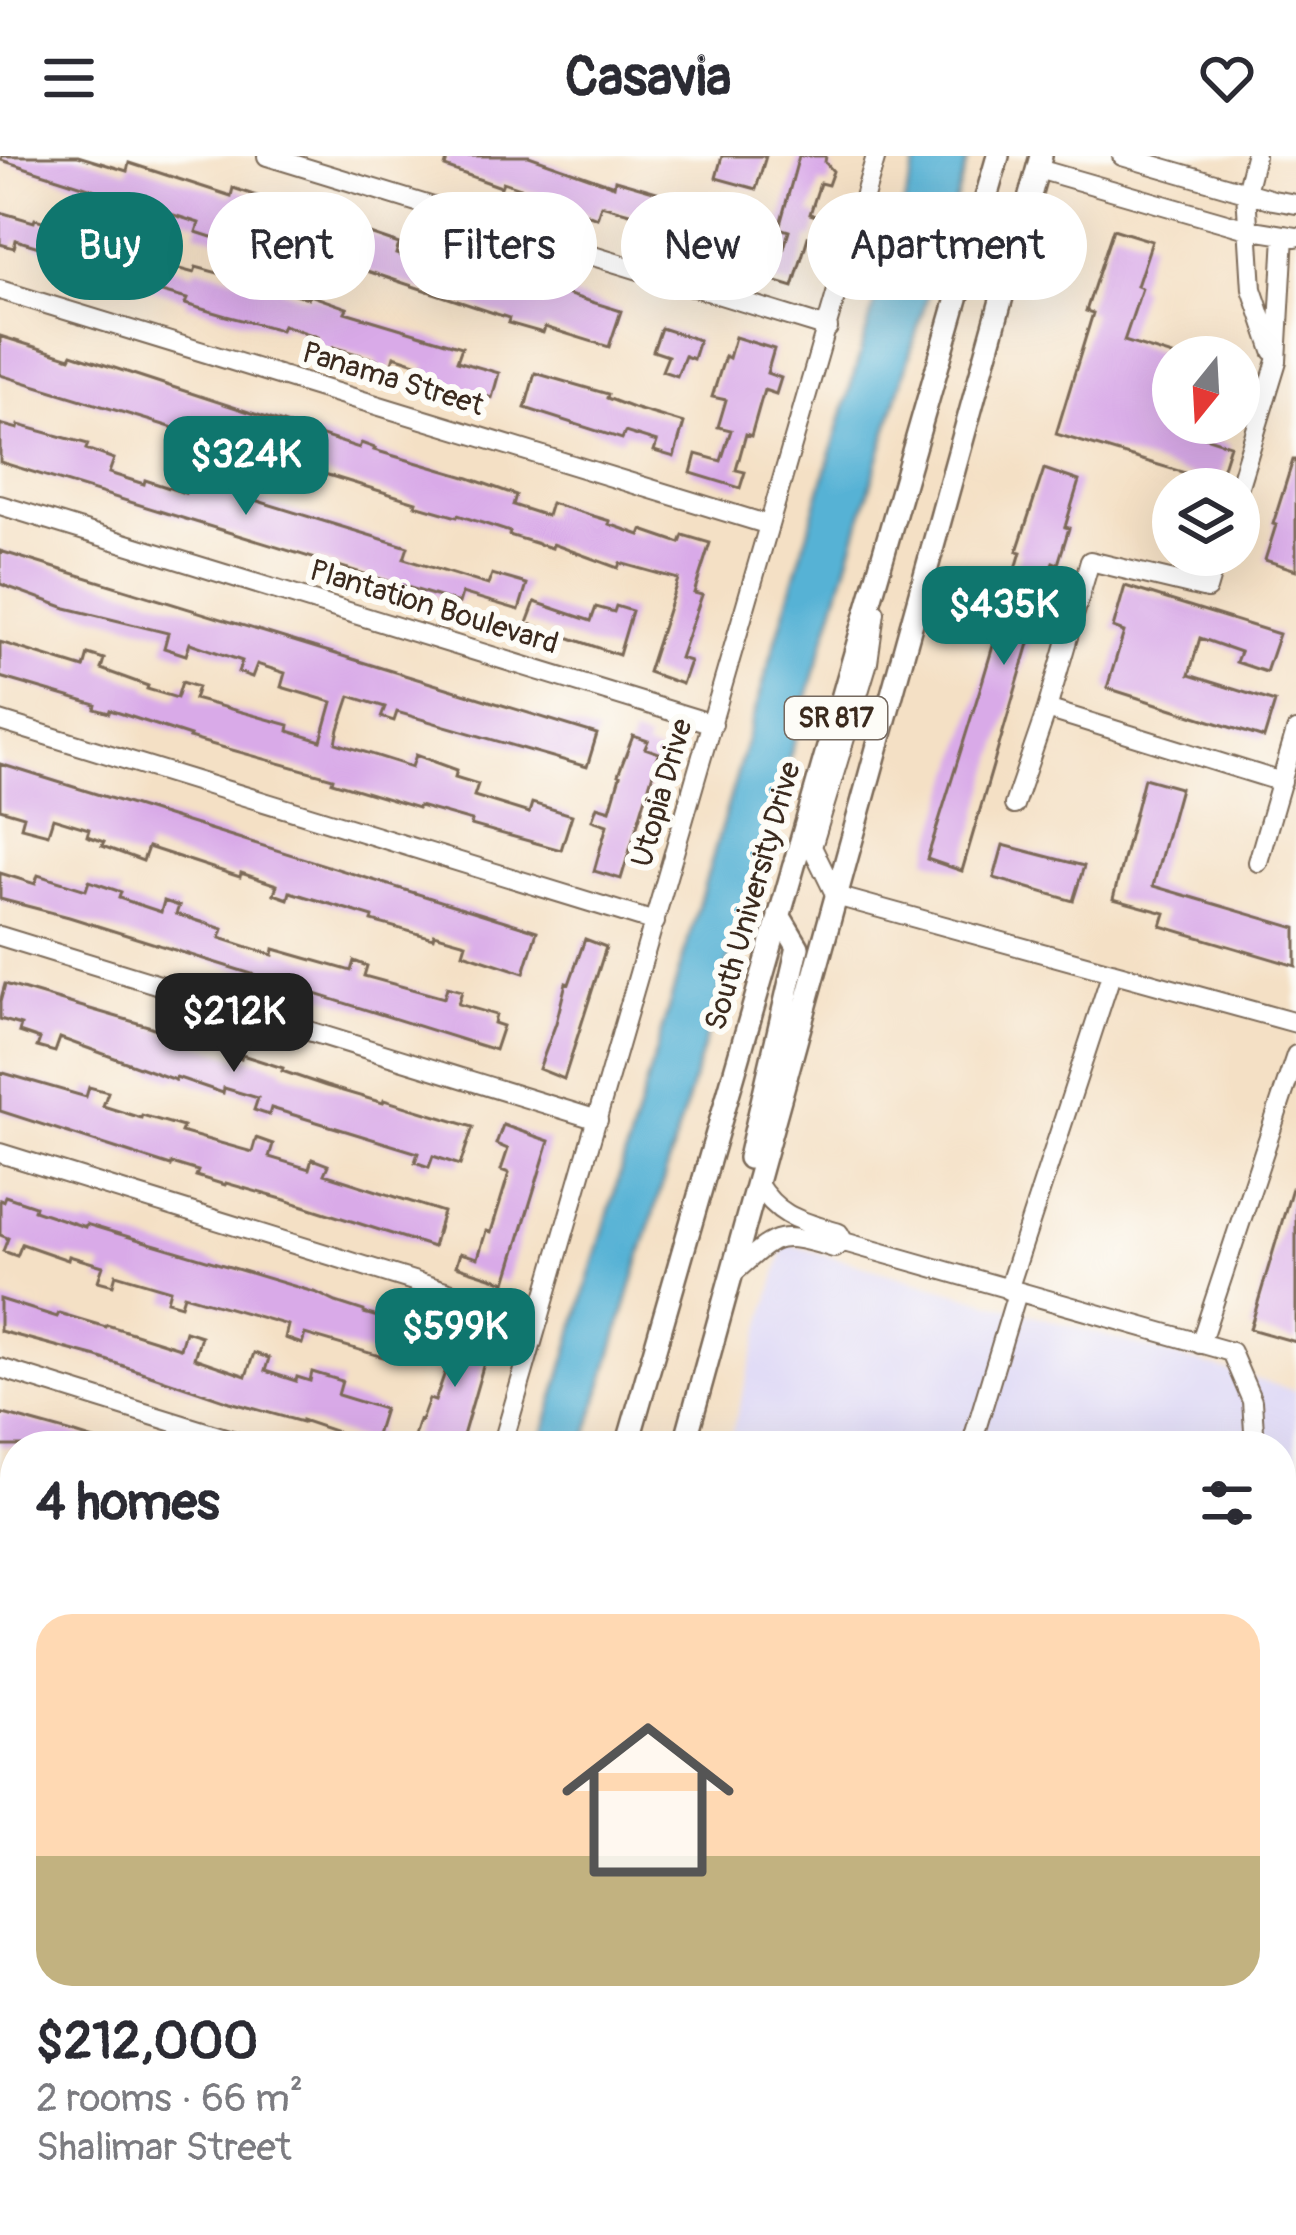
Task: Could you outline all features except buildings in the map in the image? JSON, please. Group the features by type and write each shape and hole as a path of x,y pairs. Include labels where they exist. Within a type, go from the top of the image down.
{"main road":[{"name":"South University Drive","path":"631,1431 998,156"},
{"name":"SR 817","path":"687,1431 1040,162"},
{"path":"747,1217 743,1188 798,947 779,915"}],"street":[{"path":"267,156 827,328"},
{"name":"Utopia Drive","path":"506,1431 876,156"},
{"path":"1122,156 1296,204"},
{"path":"1255,156 1246,192 1252,289 1287,359"},
{"path":"1040,162 1247,229 1290,236 1287,359 1246,468"},
{"name":"Panama Street","path":"0,290 769,525"},
{"name":"Plantation Boulevard","path":"0,505 713,724"},
{"path":"882,557 868,662 812,847 836,896 1296,1023"},
{"path":"1014,805 1090,561 1152,576"},
{"path":"1153,576 1207,589 1211,576"},
{"path":"1046,709 1282,782"},
{"path":"0,721 655,922"},
{"path":"1258,862 1296,731"},
{"path":"0,937 598,1120"},
{"path":"974,1431 1012,1292 1112,972"},
{"path":"1200,1344 1296,1055"},
{"path":"0,1153 539,1320"},
{"path":"757,1183 777,1209 839,1234 844,1242 1231,1352 1252,1401 1254,1431"},
{"path":"731,1275 764,1246 784,1237 834,1248 844,1242"},
{"path":"0,1368 203,1431"}],"shaded area":[{"path":"785,1243 1296,1391 1296,1431 732,1431"}],"water":[{"path":"918,156 969,156 958,192 907,192"},
{"path":"876,300 926,300 588,1431 544,1431"}]}
